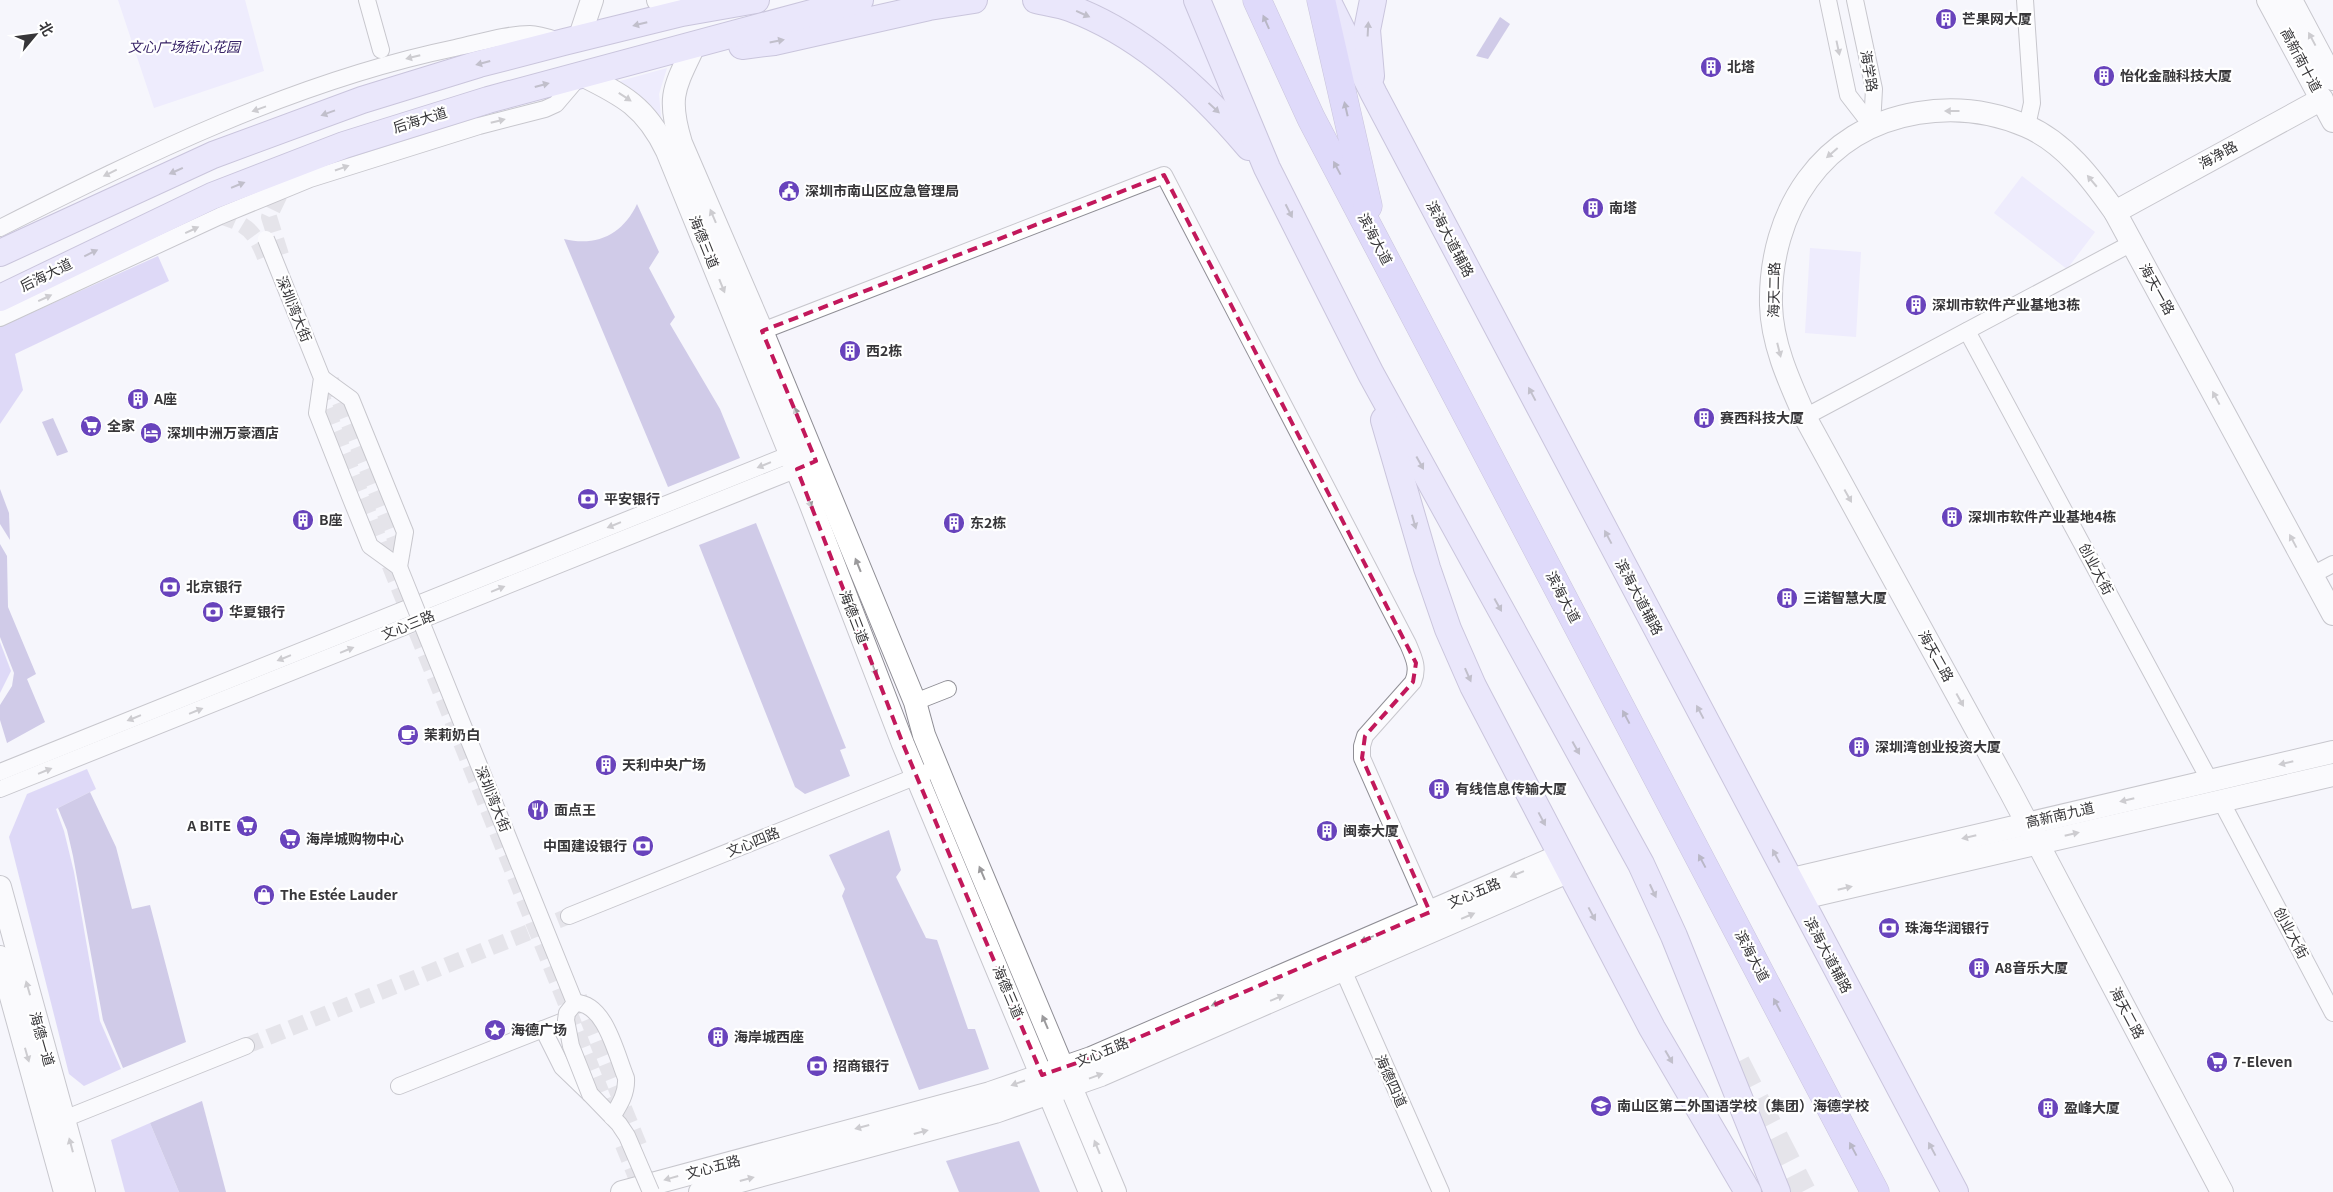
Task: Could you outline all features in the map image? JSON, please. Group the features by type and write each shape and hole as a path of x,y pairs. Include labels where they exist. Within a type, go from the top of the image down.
{"highway":[{"name":"滨海大道","path":"1257,0 1311,118 1875,1192"},
{"path":"1320,0 1377,242"}],"main road":[{"path":"682,13 707,0"},
{"path":"0,254 175,171 261,136 421,81 682,13 756,0"},
{"name":"后海大道","path":"0,298 212,196 267,173 344,145 433,116 860,0"},
{"path":"694,46 746,46 774,42 929,7 974,0"},
{"path":"1036,0 1069,8 1104,23 1186,80 1221,114 1266,168"},
{"path":"1196,0 1266,168 1371,374 1641,864 1674,936 1777,1192"},
{"name":"滨海大道辅路","path":"1327,0 1374,94 1955,1192"},
{"path":"1373,0 1367,30 1374,94"},
{"path":"1371,374 1428,568 1448,629 1473,686 1652,1028 1748,1192"}],"street":[{"path":"367,0 381,50"},
{"path":"0,228 169,146 232,119 360,73 424,54 514,36 530,34 571,41 592,0"},
{"path":"658,0 682,13"},
{"name":"海学路","path":"1828,0 1848,95 1872,126"},
{"name":"海学路","path":"1855,0 1874,89 1872,126"},
{"path":"2025,0 2032,104 2027,126"},
{"name":"高新南十道","path":"2268,0 2333,121"},
{"name":"高新南十道","path":"2291,0 2333,79"},
{"name":"海德三道","path":"694,46 678,79 673,100 675,123 681,143 762,331 803,458 917,776 1090,1192"},
{"path":"0,318 220,216 310,179 479,126 545,109 556,104 582,75"},
{"name":"海德三道","path":"582,75 618,93 634,104 661,139 914,702 924,736 937,768 1068,1076 1115,1192"},
{"name":"海净路","path":"2115,212 2322,99"},
{"name":"海天一路","path":"1872,126 1903,116 1933,111 1958,110 1983,113 2027,126 2074,161 2094,182 2115,212 2333,614"},
{"name":"海天二路","path":"1872,126 1834,151 1815,168 1788,210 1775,253 1772,276 1771,306 1774,332 1781,360 1805,417 2031,833 2222,1192"},
{"path":"762,331 1164,174 1408,644 1416,663 1416,673 1413,682 1365,736 1362,746 1362,758 1434,920"},
{"name":"深圳湾大街","path":"266,239 322,378"},
{"path":"1805,417 2132,243"},
{"name":"创业大街","path":"1967,331 2210,781"},
{"path":"322,378 351,399 405,532 398,567 370,546 316,413 322,378"},
{"name":"文心三路","path":"0,772 803,458"},
{"name":"文心三路","path":"0,790 803,458"},
{"path":"2312,575 2333,564"},
{"name":"深圳湾大街","path":"398,567 575,1003"},
{"path":"914,702 948,689"},
{"name":"高新南九道","path":"1793,889 2031,833 2210,781 2333,752"},
{"name":"文心四路","path":"569,916 937,768"},
{"name":"高新南九道","path":"2031,833 2221,800 2333,775"},
{"name":"创业大街","path":"2221,800 2333,1012"},
{"name":"文心五路","path":"700,1192 995,1112 1046,1084 1068,1076 1091,1058 1434,920 1565,863"},
{"name":"海德一道","path":"0,887 56,1122 65,1192"},
{"name":"文心五路","path":"1068,1076 1101,1075 1343,970 1434,920"},
{"name":"海德一道","path":"0,957 56,1122 84,1192"},
{"name":"海德四道","path":"1343,970 1440,1192"},
{"path":"399,1086 554,1024 575,1003 587,1004 598,1013 626,1078 623,1098 612,1117"},
{"path":"554,1024 555,1056 578,1083 612,1117 627,1136 650,1192"},
{"path":"554,1024 569,1041 590,1094"},
{"path":"56,1122 246,1046"},
{"name":"文心五路","path":"622,1192 990,1093 1046,1084"}],"highlighted area":[{"path":"1164,175 1416,663 1413,682 1365,736 1362,758 1430,912 1091,1058 1042,1075 903,744 797,469 816,461 762,331"}],"green space":[{"name":"文心广场街心花园","path":"118,0 245,0 264,71 154,108"},
{"path":"1080,0 1187,0 1239,122 1187,67 1148,34 1104,8"},
{"path":"667,68 659,94 661,117 640,96 613,83"},
{"path":"2022,176 2095,232 2067,269 1994,213"},
{"path":"1810,248 1861,252 1856,337 1805,333"}],"shaded area":[{"path":"1500,17 1510,24 1488,59 1476,56"},
{"path":"637,204 659,252 649,268 675,317 670,324 720,409 740,458 668,487 564,239 587,241 608,236 624,223"},
{"path":"158,256 169,281 15,354 23,390 0,424 0,327"},
{"path":"53,418 68,452 57,456 42,422"},
{"path":"0,489 9,513 10,540 0,524"},
{"path":"756,523 846,748 840,750 850,776 805,794 795,787 699,545"},
{"path":"0,544 7,556 8,607 36,674 27,679 45,722 7,743 0,720 0,705 12,686 14,673 0,637"},
{"path":"0,642 11,671 0,693"},
{"path":"87,769 96,789 56,809 64,831 74,872 100,1021 121,1069 84,1086 69,1074 9,837 27,794"},
{"path":"90,792 116,847 132,909 150,905 186,1042 123,1068 103,1020 73,856 67,830 58,808"},
{"path":"889,830 901,870 896,877 926,938 937,940 968,1029 975,1029 989,1069 919,1090 842,896 845,889 829,855"},
{"path":"202,1101 226,1192 179,1192 150,1123"},
{"path":"150,1123 179,1192 125,1192 111,1140"},
{"path":"1019,1141 1040,1192 959,1192 946,1161"}],"tunnel":[{"path":"281,255 269,217 282,190"},
{"path":"220,216 238,223 250,231 266,260"},
{"path":"331,380 403,559"},
{"path":"318,387 611,1116"},
{"path":"246,1046 569,916"},
{"path":"579,997 641,1150"},
{"path":"1736,1063 1802,1192"},
{"path":"623,1145 642,1192"}],"place":[{"name":"芒果网大厦","path":"1946,19"},
{"name":"北塔","path":"1711,67"},
{"name":"怡化金融科技大厦","path":"2104,76"},
{"name":"深圳市南山区应急管理局","path":"789,191"},
{"name":"南塔","path":"1593,208"},
{"name":"深圳市软件产业基地3栋","path":"1916,305"},
{"name":"西2栋","path":"850,351"},
{"name":"A座","path":"138,399"},
{"name":"赛西科技大厦","path":"1704,418"},
{"name":"全家","path":"91,426"},
{"name":"深圳中洲万豪酒店","path":"151,433"},
{"name":"平安银行","path":"588,499"},
{"name":"深圳市软件产业基地4栋","path":"1952,517"},
{"name":"B座","path":"303,520"},
{"name":"东2栋","path":"954,523"},
{"name":"北京银行","path":"170,587"},
{"name":"三诺智慧大厦","path":"1787,598"},
{"name":"华夏银行","path":"213,612"},
{"name":"茉莉奶白","path":"408,735"},
{"name":"深圳湾创业投资大厦","path":"1859,747"},
{"name":"天利中央广场","path":"606,765"},
{"name":"有线信息传输大厦","path":"1439,789"},
{"name":"面点王","path":"538,810"},
{"name":"A BITE","path":"247,826"},
{"name":"闽泰大厦","path":"1327,831"},
{"name":"海岸城购物中心","path":"290,839"},
{"name":"中国建设银行","path":"643,846"},
{"name":"The Estée Lauder","path":"264,895"},
{"name":"珠海华润银行","path":"1889,928"},
{"name":"A8音乐大厦","path":"1979,968"},
{"name":"海德广场","path":"495,1030"},
{"name":"海岸城西座","path":"718,1037"},
{"name":"7-Eleven","path":"2217,1062"},
{"name":"招商银行","path":"817,1066"},
{"name":"南山区第二外国语学校（集团）海德学校","path":"1601,1106"},
{"name":"盈峰大厦","path":"2048,1108"}]}
